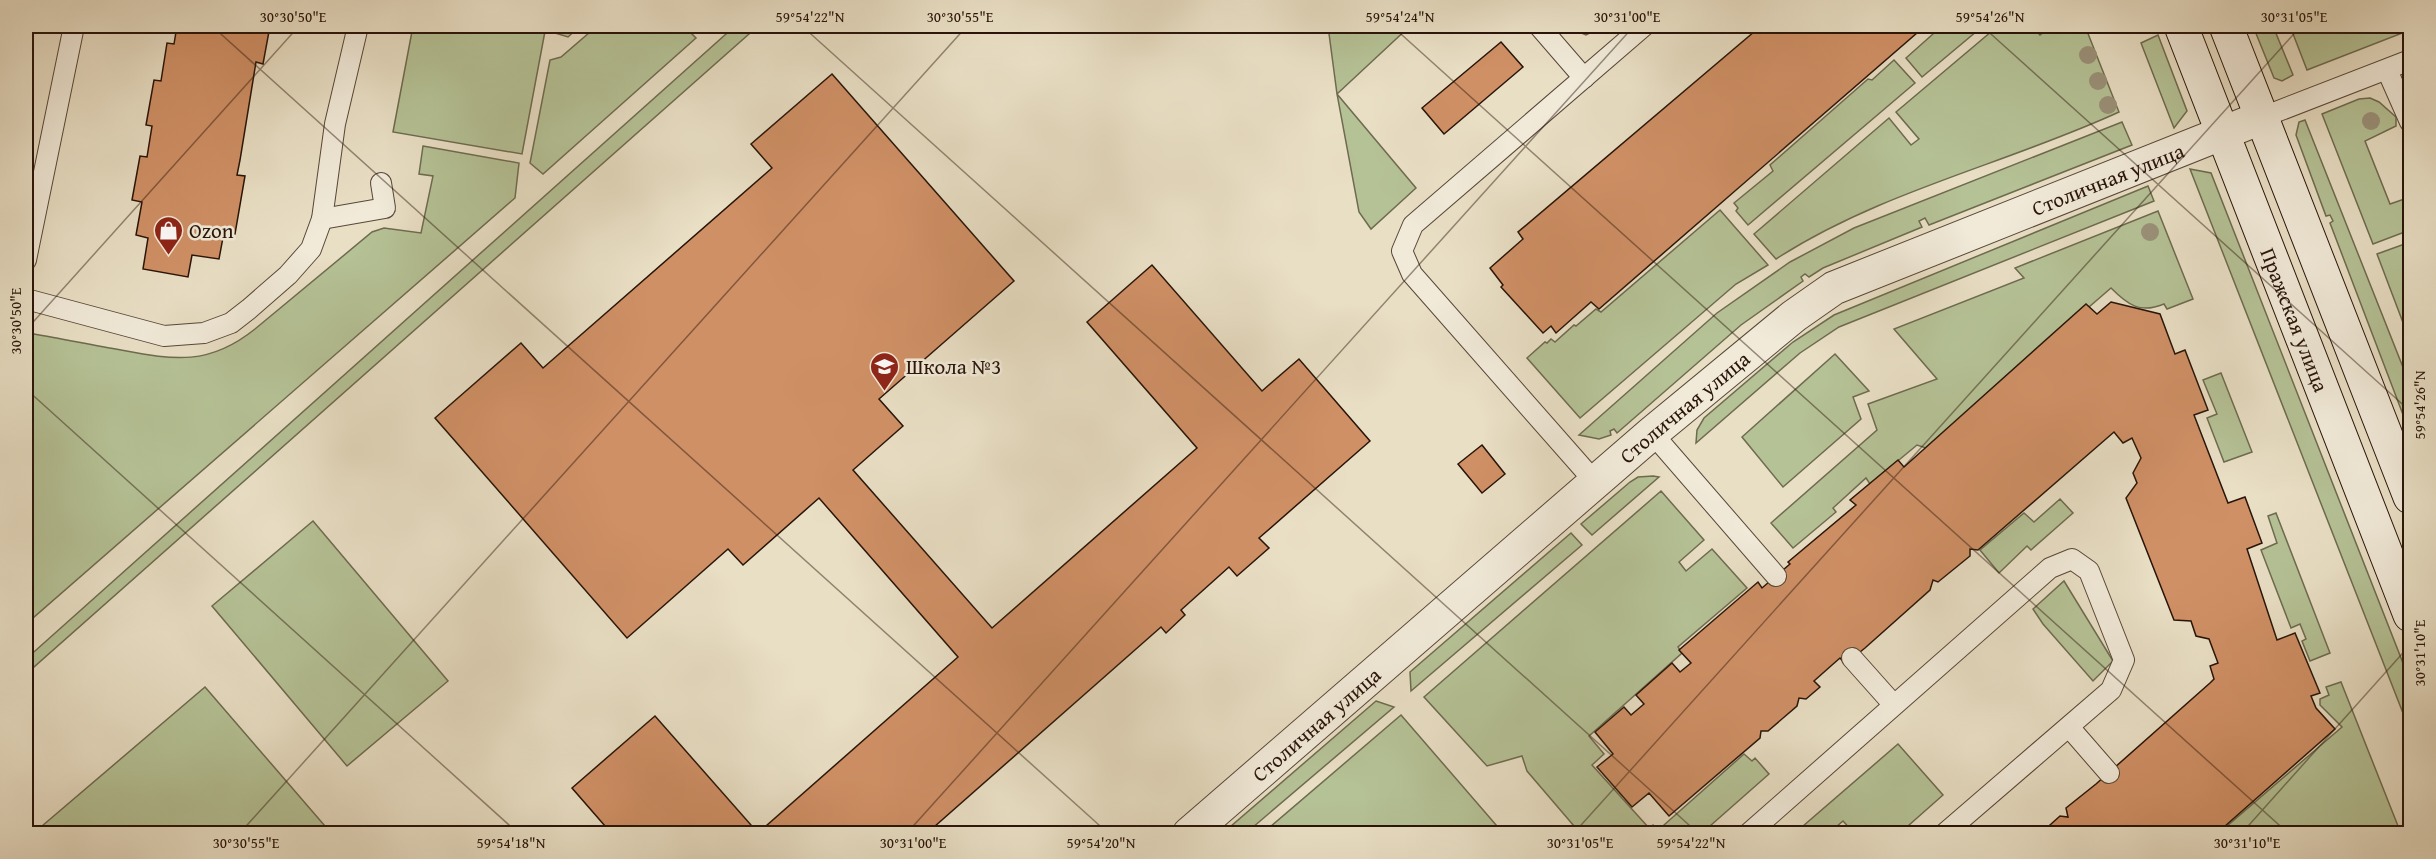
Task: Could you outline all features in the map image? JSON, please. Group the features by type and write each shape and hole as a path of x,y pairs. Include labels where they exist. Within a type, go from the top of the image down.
{"street":[{"name":"Пражская улица","path":"2181,26 2404,579 2410,615"},
{"name":"Пражская улица","path":"2226,26 2410,497"},
{"name":"Столичная улица","path":"1189,834 1594,482 1794,316 1834,288 2263,117"}],"lane":[{"path":"26,260 30,216 74,26"},
{"path":"26,299 164,336 204,333 231,323 288,275 311,249 322,219 335,124 358,26"},
{"path":"1539,26 1584,78"},
{"path":"1594,482 1412,274 1402,251 1413,225 1644,26"},
{"path":"2263,117 2410,60"},
{"path":"2387,70 2410,122"},
{"path":"322,219 385,208 381,183"},
{"path":"1652,433 1776,576"},
{"path":"1748,834 2050,568 2072,559 2089,571 2124,660 2111,690 1944,834"},
{"path":"1852,658 1893,704"},
{"path":"2069,728 2109,773"}],"green space":[{"path":"413,26 546,26 522,154 393,132"},
{"path":"556,26 580,26 568,37 555,33"},
{"path":"597,26 684,26 696,38 543,174 530,163 550,60 561,57"},
{"path":"735,26 758,26 26,674 26,659"},
{"path":"1328,26 1410,26 1337,94"},
{"path":"1565,26 1597,26 1586,35"},
{"path":"1942,26 1983,26 1922,77 1906,58"},
{"path":"1998,26 2032,26 2040,35 2048,29 2045,26 2085,26 2119,112 1901,196 1816,235 1776,259 1754,234 1889,118 1911,145 1919,139 1896,112"},
{"path":"2253,26 2273,26 2293,75 2282,81 2274,78"},
{"path":"2290,26 2362,26 2371,29 2381,26 2410,26 2410,30 2307,70"},
{"path":"2158,35 2187,111 2174,128 2141,43"},
{"path":"1894,60 1915,83 1748,225 1736,211 1738,208 1734,203 1773,171 1770,165 1868,79 1872,80"},
{"path":"1337,94 1416,188 1371,229 1359,212"},
{"path":"2370,98 2379,102 2396,117 2396,126 2365,141 2390,204 2410,197 2410,230 2373,244 2322,114 2359,99"},
{"path":"2305,120 2410,385 2410,433 2330,223 2333,221 2330,215 2326,216 2296,135 2299,122"},
{"path":"2122,122 2132,145 1929,225 1925,218 1919,221 1922,227 1823,268 1809,277 1805,274 1801,277 1803,281 1741,325 1617,433 1614,429 1610,431 1611,435 1599,439 1579,435 1717,313 1790,262 1854,228"},
{"path":"423,146 519,163 515,198 26,624 26,336 34,334 175,358 207,355 222,349 255,329 372,232 384,228 421,233 433,176 419,174"},
{"path":"2190,169 2211,173 2410,681 2410,731"},
{"path":"2148,186 2154,201 1839,327 1800,353 1696,443 1697,430 1704,418 1793,342 1834,315"},
{"path":"1720,210 1768,265 1736,284 1580,418 1527,358 1545,342 1551,339 1555,342 1596,309 1601,312"},
{"path":"2158,211 2193,299 2167,309 2164,304 2141,308 2123,299 2111,288 1926,448 1917,445 1870,484 1866,478 1833,508 1836,512 1793,548 1771,523 1877,430 1868,404 1937,379 1894,329 2024,278 2015,268"},
{"path":"2410,242 2410,341 2377,254"},
{"path":"1835,354 1869,391 1853,397 1861,419 1783,487 1742,437"},
{"path":"2221,373 2252,452 2224,462 2207,418 2217,414 2203,380"},
{"path":"1638,477 1659,477 1592,535 1581,524 1630,482"},
{"path":"1661,491 1704,540 1679,562 1686,571 1712,549 1747,588 1678,647 1682,653 1589,736 1604,754 1592,765 1649,828 1653,825 1660,833 1580,833 1527,771 1522,756 1487,766 1424,697"},
{"path":"2060,499 2073,513 2031,550 2027,546 1999,573 1980,550 2024,513 2034,522"},
{"path":"2276,513 2330,653 2310,661 2302,641 2306,639 2300,624 2291,628 2261,550 2277,543 2268,516"},
{"path":"313,521 448,681 347,766 212,606"},
{"path":"1571,533 1582,545 1411,691 1410,672"},
{"path":"2064,581 2113,661 2093,681 2043,624 2033,609"},
{"path":"2341,682 2400,831 2393,834 2219,833 2342,727 2320,705 2320,699 2329,695 2326,687"},
{"path":"205,687 331,833 35,832"},
{"path":"1376,701 1394,707 1246,833 1223,833"},
{"path":"1401,715 1503,833 1263,833"},
{"path":"1898,744 1943,795 1900,833 1854,833 1843,821 1829,833 1795,833"},
{"path":"1744,754 1752,761 1755,758 1769,774 1702,833 1671,833 1664,825"}],"building":[{"path":"177,26 270,26 263,64 256,62 237,175 245,176 235,234 224,232 219,259 192,255 188,277 143,269 148,238 136,235 142,202 132,200 140,156 147,157 152,126 146,125 154,80 161,81 167,43 174,44"},
{"path":"1761,26 1925,26 1599,309 1591,302 1556,333 1551,326 1543,333 1501,287 1503,285 1490,268 1523,239 1518,232"},
{"path":"1501,42 1523,67 1444,134 1422,108"},
{"path":"832,74 1014,281 879,399 903,426 853,470 992,628 1197,448 1087,322 1152,265 1262,391 1299,359 1370,441 1259,538 1269,548 1237,576 1229,567 1181,610 1185,615 1166,633 1161,627 926,834 612,834 572,788 655,716 758,833 958,657 819,498 743,565 728,549 627,638 435,418 521,343 543,368 772,168 751,144"},
{"path":"2111,302 2160,314 2175,354 2185,350 2208,410 2194,415 2228,503 2245,497 2262,543 2247,549 2277,640 2295,633 2320,693 2311,696 2316,708 2335,729 2216,834 2040,834 2060,816 2068,817 2066,808 2210,683 2214,679 2210,666 2218,663 2209,639 2196,636 2191,621 2174,620 2126,498 2137,483 2133,473 2141,458 2132,438 2123,443 2114,432 1978,550 1970,549 1970,556 1938,582 1933,580 1930,590 1865,648 1845,664 1840,658 1814,681 1820,687 1806,699 1799,698 1797,706 1768,731 1761,731 1760,738 1669,816 1649,793 1632,807 1597,767 1613,754 1595,732 1624,707 1631,715 1644,704 1636,695 1672,663 1680,672 1691,663 1679,650 1758,582 1762,588 1790,564 1788,562 1856,505 1850,500 1898,460 1904,467 2086,304 2097,314"},
{"path":"1482,445 1505,474 1482,493 1458,464"}],"place":[{"name":"Ozon","path":"168,256"},
{"name":"Школа №3","path":"885,392"}]}
